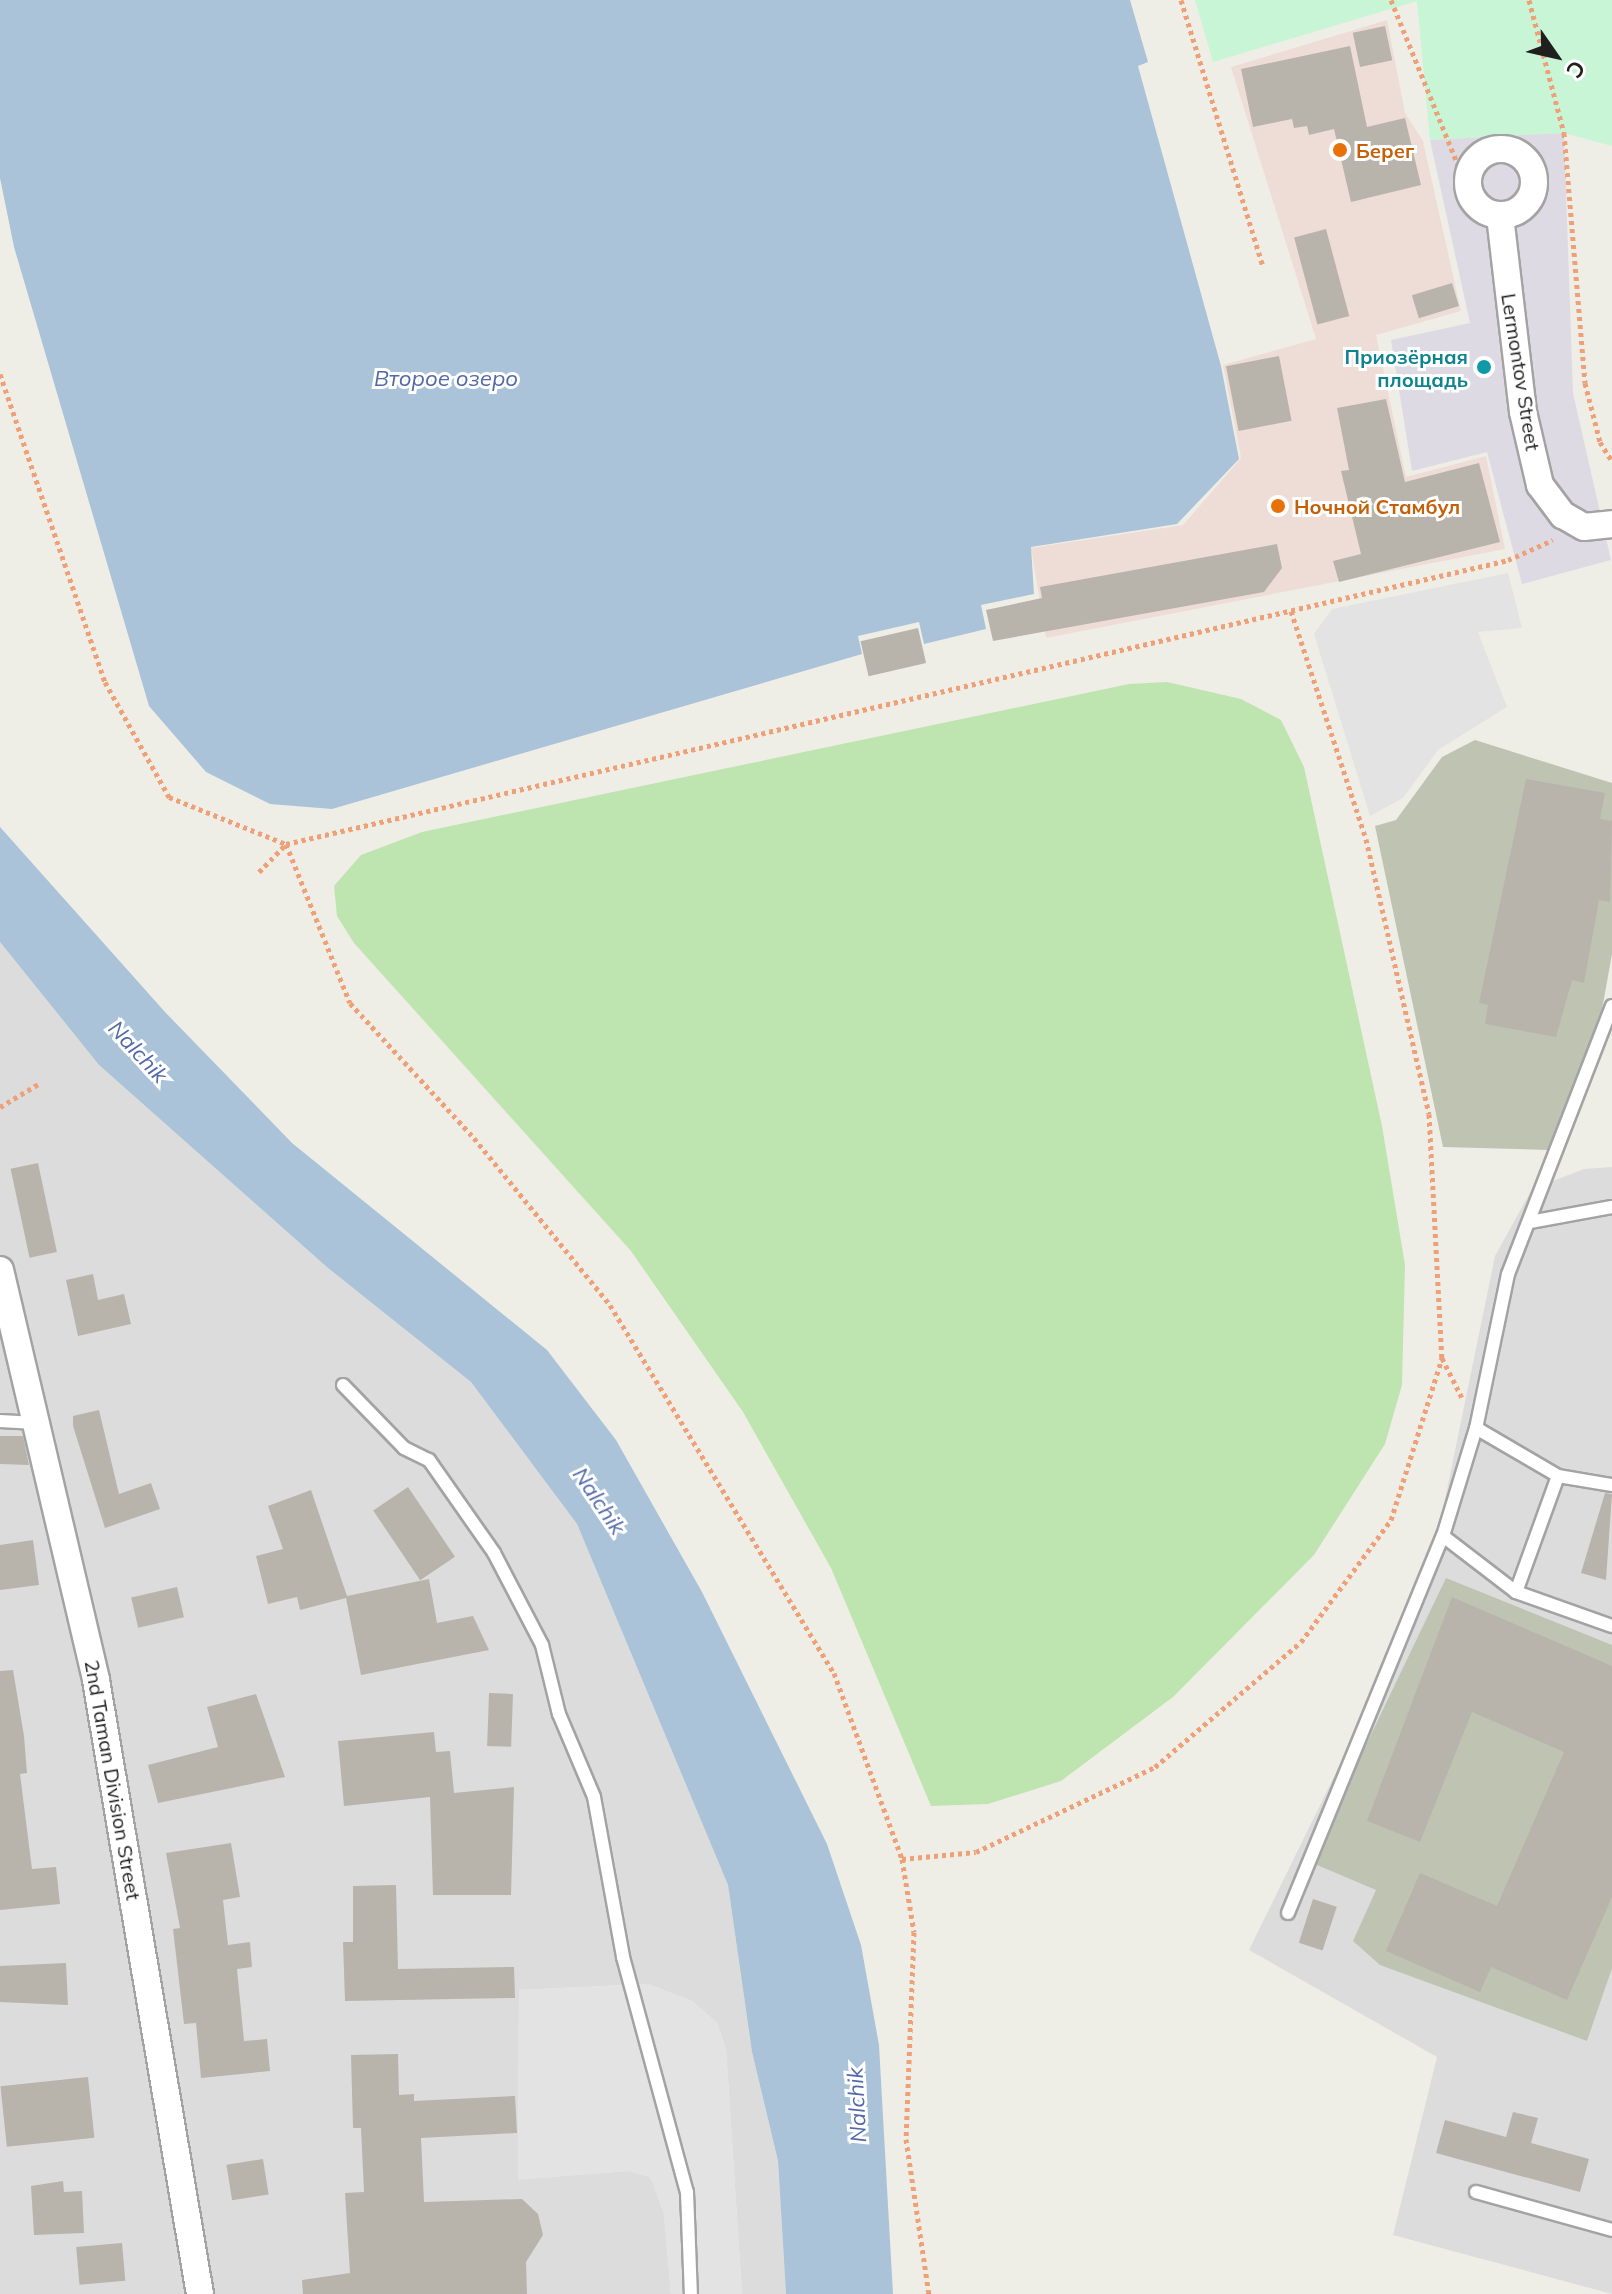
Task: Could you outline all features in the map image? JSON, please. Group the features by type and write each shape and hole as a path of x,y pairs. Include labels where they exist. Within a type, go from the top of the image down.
{"street":[{"path":"1493,149 1519,155 1535,178 1532,197 1518,211 1500,216 1481,210 1470,195 1468,176 1476,159 1493,149"},
{"name":"Lermontov Street","path":"1500,216 1523,412 1540,485 1563,515 1584,527"},
{"path":"1584,527 1612,524"},
{"name":"2nd Taman Division Street","path":"0,1270 6,1309 39,1423 96,1680 200,2294"}],"lane":[{"path":"1288,1913 1443,1536 1476,1428 1508,1274 1612,1006"},
{"path":"1530,1222 1612,1207"},
{"path":"343,1385 404,1448 429,1460 494,1553 542,1645 559,1714 594,1797 623,1957 687,2192 691,2294"},
{"path":"0,1421 39,1423"},
{"path":"1476,1428 1558,1476 1612,1485"},
{"path":"1516,1592 1558,1476"},
{"path":"1443,1536 1516,1592 1612,1626"},
{"path":"1476,2192 1612,2230"}],"path":[{"path":"1181,0 1263,266"},
{"path":"1391,0 1470,195"},
{"path":"1529,0 1564,133 1585,383 1600,442 1612,461"},
{"path":"0,374 105,682 169,797 286,844 350,1003 474,1138 610,1305 758,1543 834,1673 902,1859 914,1932 906,2139 929,2294"},
{"path":"259,872 286,844 1508,560 1584,527"},
{"path":"902,1859 976,1852 1155,1767 1301,1642 1391,1520 1442,1358 1429,1114 1366,839 1291,611"},
{"path":"0,1107 40,1083"},
{"path":"1442,1358 1476,1428"}],"shaded area":[{"path":"1387,20 1405,113 1423,141 1461,311 1376,335 1406,477 1486,456 1505,549 1046,638 1031,548 1183,525 1241,458 1223,365 1316,339 1231,67"},
{"name":"Приозёрная площадь","path":"1564,133 1573,393 1611,560 1522,584 1487,452 1412,471 1391,340 1470,323 1430,140"},
{"path":"1508,573 1522,628 1478,632 1507,707 1438,750 1403,798 1370,816 1314,634 1332,609"},
{"path":"1475,740 1612,783 1612,954 1596,1043 1549,1150 1443,1147 1375,826 1396,820 1442,757"},
{"path":"0,942 99,1065 328,1268 471,1382 577,1524 728,1885 752,2052 778,2161 786,2294 742,2294 726,2049 717,2023 692,2001 648,1984 519,1990 518,2179 628,2171 651,2177 664,2214 671,2294 0,2294"},
{"path":"1612,1167 1612,2294 1393,2235 1437,2057 1249,1950 1427,1587 1495,1256 1532,1189 1584,1169"},
{"path":"1446,1578 1612,1645 1612,1968 1587,2041 1380,1965 1353,1941 1376,1890 1310,1862"},
{"path":"648,1984 692,2001 717,2023 726,2049 742,2294 671,2294 664,2214 650,2177 628,2171 518,2180 519,1990"}],"green space":[{"path":"1195,0 1612,0 1612,146 1564,133 1430,140 1417,1 1213,62"},
{"path":"1167,682 1241,699 1281,720 1304,767 1382,1126 1405,1265 1402,1385 1385,1444 1314,1555 1173,1697 1061,1781 988,1804 931,1806 831,1568 743,1412 631,1251 354,943 337,916 334,886 361,855 422,832 1129,684"}],"water":[{"name":"Второе озеро","path":"0,0 1130,0 1148,62 1138,66 1221,366 1239,459 1177,524 1031,547 1034,594 981,605 986,629 924,644 919,622 858,636 862,654 332,809 270,804 206,772 149,706 14,247 0,178"},
{"name":"Nalchik","path":"0,827 165,1012 292,1143 547,1350 616,1440 702,1592 827,1844 861,1945 879,2045 893,2294 786,2294 778,2161 752,2052 728,1885 577,1524 471,1382 328,1268 99,1065 0,942"}],"building":[{"path":"1385,26 1392,60 1360,67 1353,33"},
{"path":"1350,46 1367,127 1405,118 1421,185 1351,202 1334,129 1309,135 1307,126 1294,128 1292,119 1253,127 1241,69"},
{"path":"1326,229 1349,316 1317,324 1294,238"},
{"path":"1452,283 1459,306 1419,318 1412,295"},
{"path":"1279,356 1292,421 1239,431 1226,366"},
{"path":"1386,399 1405,482 1479,463 1500,542 1339,582 1333,561 1361,554 1341,471 1349,470 1337,408"},
{"path":"1277,544 1282,568 1264,592 993,641 986,610 1042,598 1040,587"},
{"path":"918,628 926,663 869,676 861,641"},
{"path":"1526,779 1605,793 1600,819 1612,821 1610,902 1599,900 1584,983 1572,980 1556,1037 1485,1024 1488,1005 1479,1003"},
{"path":"38,1163 57,1252 30,1258 11,1169"},
{"path":"93,1274 98,1300 124,1294 131,1324 78,1336 66,1280"},
{"path":"99,1410 119,1494 151,1483 160,1509 105,1528 73,1426 73,1416"},
{"path":"0,1436 23,1436 29,1465 0,1464"},
{"path":"408,1487 455,1557 420,1580 373,1510"},
{"path":"311,1490 347,1596 429,1579 437,1623 473,1616 489,1650 361,1675 346,1598 300,1610 297,1597 268,1604 256,1556 283,1549 268,1506"},
{"path":"1605,1493 1612,1494 1606,1580 1581,1573"},
{"path":"33,1540 39,1585 0,1590 0,1545"},
{"path":"177,1587 184,1617 138,1628 131,1598"},
{"path":"1452,1597 1612,1666 1612,1897 1567,2000 1491,1967 1480,1992 1386,1951 1420,1873 1497,1906 1564,1752 1472,1712 1420,1842 1367,1821"},
{"path":"13,1670 24,1736 27,1773 20,1774 32,1869 56,1867 60,1904 0,1910 0,1671"},
{"path":"489,1693 513,1694 511,1747 487,1746"},
{"path":"256,1694 285,1777 158,1803 148,1765 218,1747 207,1707"},
{"path":"434,1732 436,1752 450,1751 454,1793 514,1787 511,1895 433,1895 430,1797 344,1806 338,1741"},
{"path":"231,1843 240,1897 223,1900 228,1945 250,1942 252,1967 237,1969 244,2041 267,2039 270,2071 201,2078 196,2023 184,2024 173,1929 180,1928 166,1853"},
{"path":"396,1885 398,1969 514,1967 515,1998 345,2001 343,1942 353,1942 353,1886"},
{"path":"1313,1899 1337,1907 1323,1950 1299,1943"},
{"path":"66,1963 68,2005 0,2002 0,1966"},
{"path":"398,2054 399,2095 414,2094 414,2101 515,2096 517,2133 421,2138 424,2202 522,2199 538,2214 543,2235 526,2262 527,2294 303,2294 302,2280 350,2273 345,2193 364,2192 361,2128 353,2128 351,2055"},
{"path":"88,2077 94,2138 7,2147 0,2086"},
{"path":"1513,2112 1538,2118 1531,2143 1589,2159 1580,2192 1436,2153 1445,2120 1506,2137"},
{"path":"263,2159 269,2195 232,2200 226,2165"},
{"path":"63,2181 64,2192 82,2191 84,2233 34,2235 31,2186"},
{"path":"122,2243 125,2281 79,2285 76,2247"}],"place":[{"name":"Берег","path":"1340,150"},
{"name":"Приозёрная площадь","path":"1484,367"},
{"name":"Ночной Стамбул","path":"1278,506"}]}
